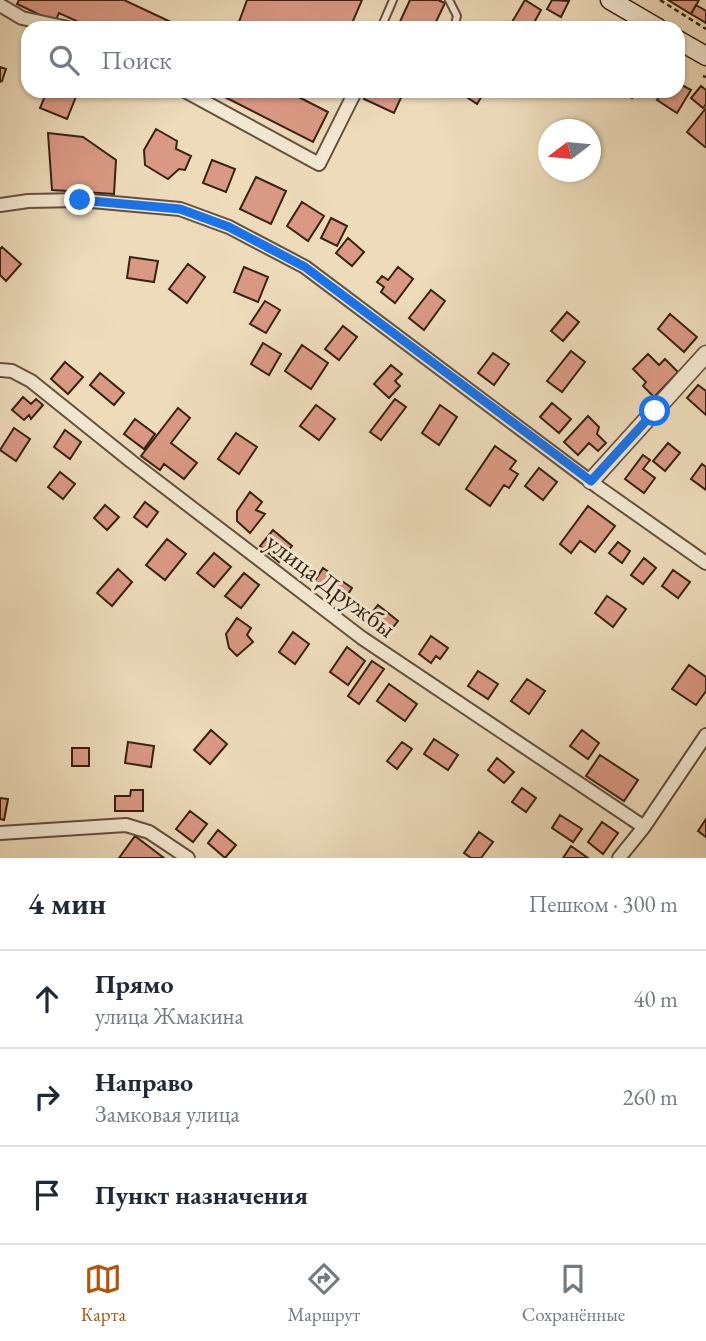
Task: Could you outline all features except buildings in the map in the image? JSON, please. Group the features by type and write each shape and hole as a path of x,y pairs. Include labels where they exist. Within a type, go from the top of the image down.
{"main road":[{"path":"610,0 646,21"},
{"path":"685,44 706,56"}],"street":[{"path":"0,5 22,18 36,21"},
{"path":"199,98 319,164 352,98"},
{"path":"0,205 28,201 80,200 180,209 229,227 305,267 706,564"},
{"path":"591,481 706,354"},
{"name":"улица Дружбы","path":"0,370 12,372 31,381 362,638 644,827"},
{"path":"619,858 644,827 706,735"},
{"path":"0,833 126,825 149,832 188,858"}],"lane":[{"path":"384,21 393,0"},
{"path":"449,0 457,16 456,21"}],"path":[{"path":"660,0 706,29"}],"route":[{"path":"80,200 180,209 229,227 305,267 591,481 655,411"}]}
